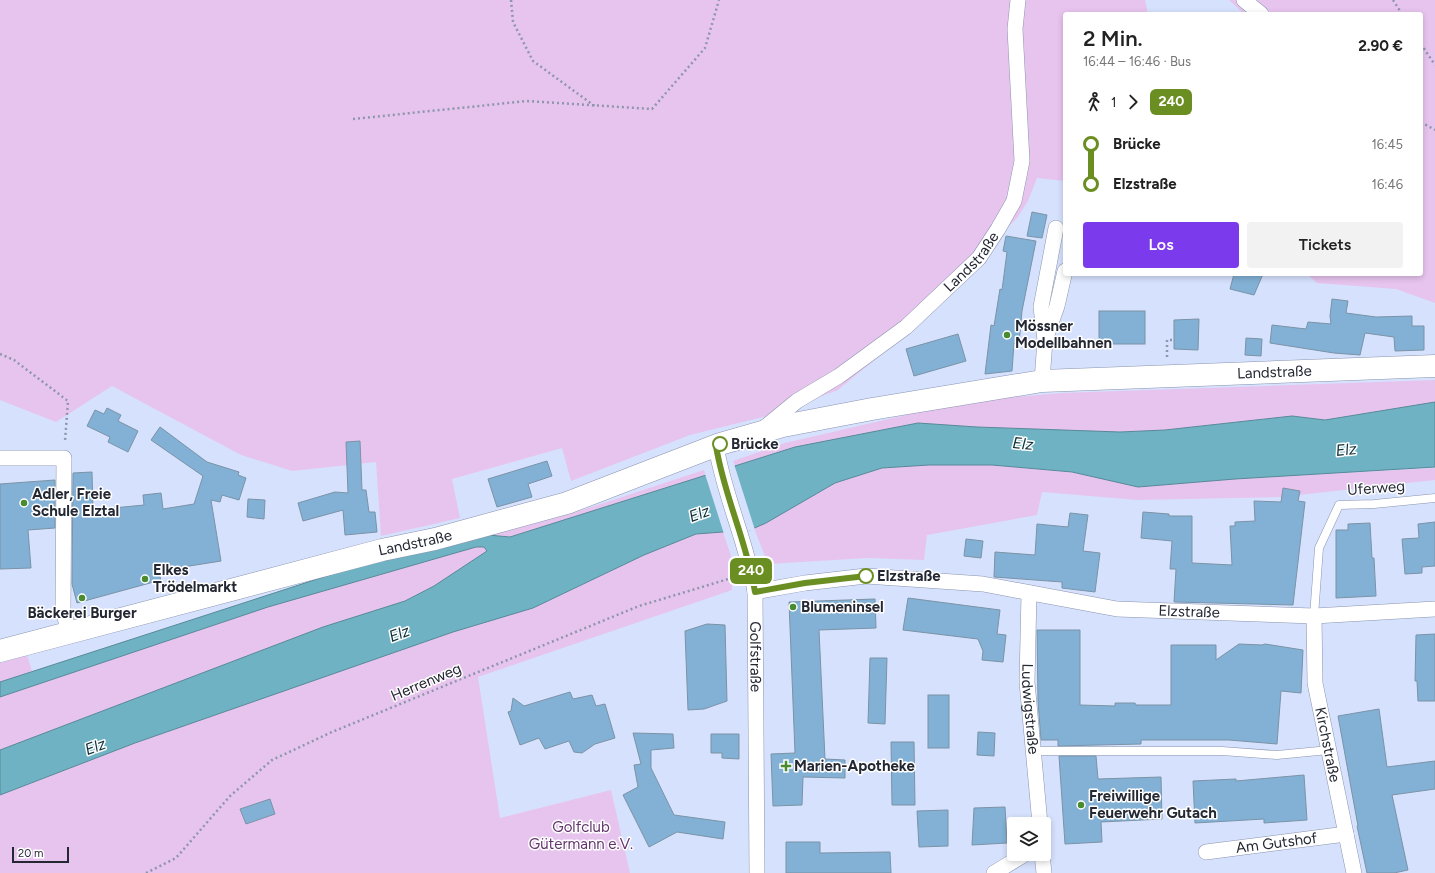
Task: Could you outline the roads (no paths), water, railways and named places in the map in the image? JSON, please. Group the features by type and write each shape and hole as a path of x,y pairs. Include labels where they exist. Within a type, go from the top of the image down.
{"street":[{"name":"Landstraße","path":"0,651 382,550 435,539 567,503 717,456 756,435 797,401 839,376 906,328 979,258 998,229 1014,201 1022,161 1015,29 1018,0"},
{"path":"1244,0 1259,12"},
{"path":"1042,381 1044,340 1041,307 1056,228"},
{"path":"1044,340 1058,306 1064,276"},
{"name":"Landstraße","path":"756,435 791,425 1042,381 1435,366"},
{"name":"Golfstraße","path":"717,456 748,555 755,592 757,873"},
{"path":"0,458 64,458 63,610 69,633"},
{"name":"Elzstraße","path":"755,592 805,583 866,576 983,584 1116,609 1314,616 1435,609"},
{"name":"Ludwigstraße","path":"1029,593 1027,682 1039,817"},
{"name":"Kirchstraße","path":"1314,616 1315,683 1354,873"},
{"name":"Am Gutshof","path":"1206,852 1346,834"},
{"path":"994,873 1014,861"},
{"path":"1043,861 1044,873"}],"lane":[{"name":"Uferweg","path":"1314,616 1318,548 1338,505 1374,504 1435,498"},
{"path":"1033,751 1222,751 1277,755 1329,750"}],"water":[{"name":"Elz","path":"1435,402 1435,467 1235,479 1138,487 1072,472 992,465 929,465 882,468 835,483 766,523 750,530 696,534 644,555 533,608 453,632 135,743 0,795 0,750 323,627 405,601 434,586 487,551 484,547 476,547 268,607 0,697 0,682 376,560 488,535 510,537 795,447 918,423 977,427 1120,432 1165,430 1292,416 1325,420"}],"place":[{"name":"Mössner Modellbahnen","path":"1007,335"},
{"name":"Brücke","path":"720,444"},
{"name":"Adler, Freie Schule Elztal","path":"24,503"},
{"name":"Elzstraße","path":"866,576"},
{"name":"Elkes Trödelmarkt","path":"145,579"},
{"name":"Bäckerei Burger","path":"82,598"},
{"name":"Blumeninsel","path":"793,607"},
{"name":"Marien-Apotheke","path":"786,766"},
{"name":"Freiwillige Feuerwehr Gutach","path":"1081,805"}],"park label":[{"name":"Golfclub Gütermann e.V.","path":"581,836"}]}
